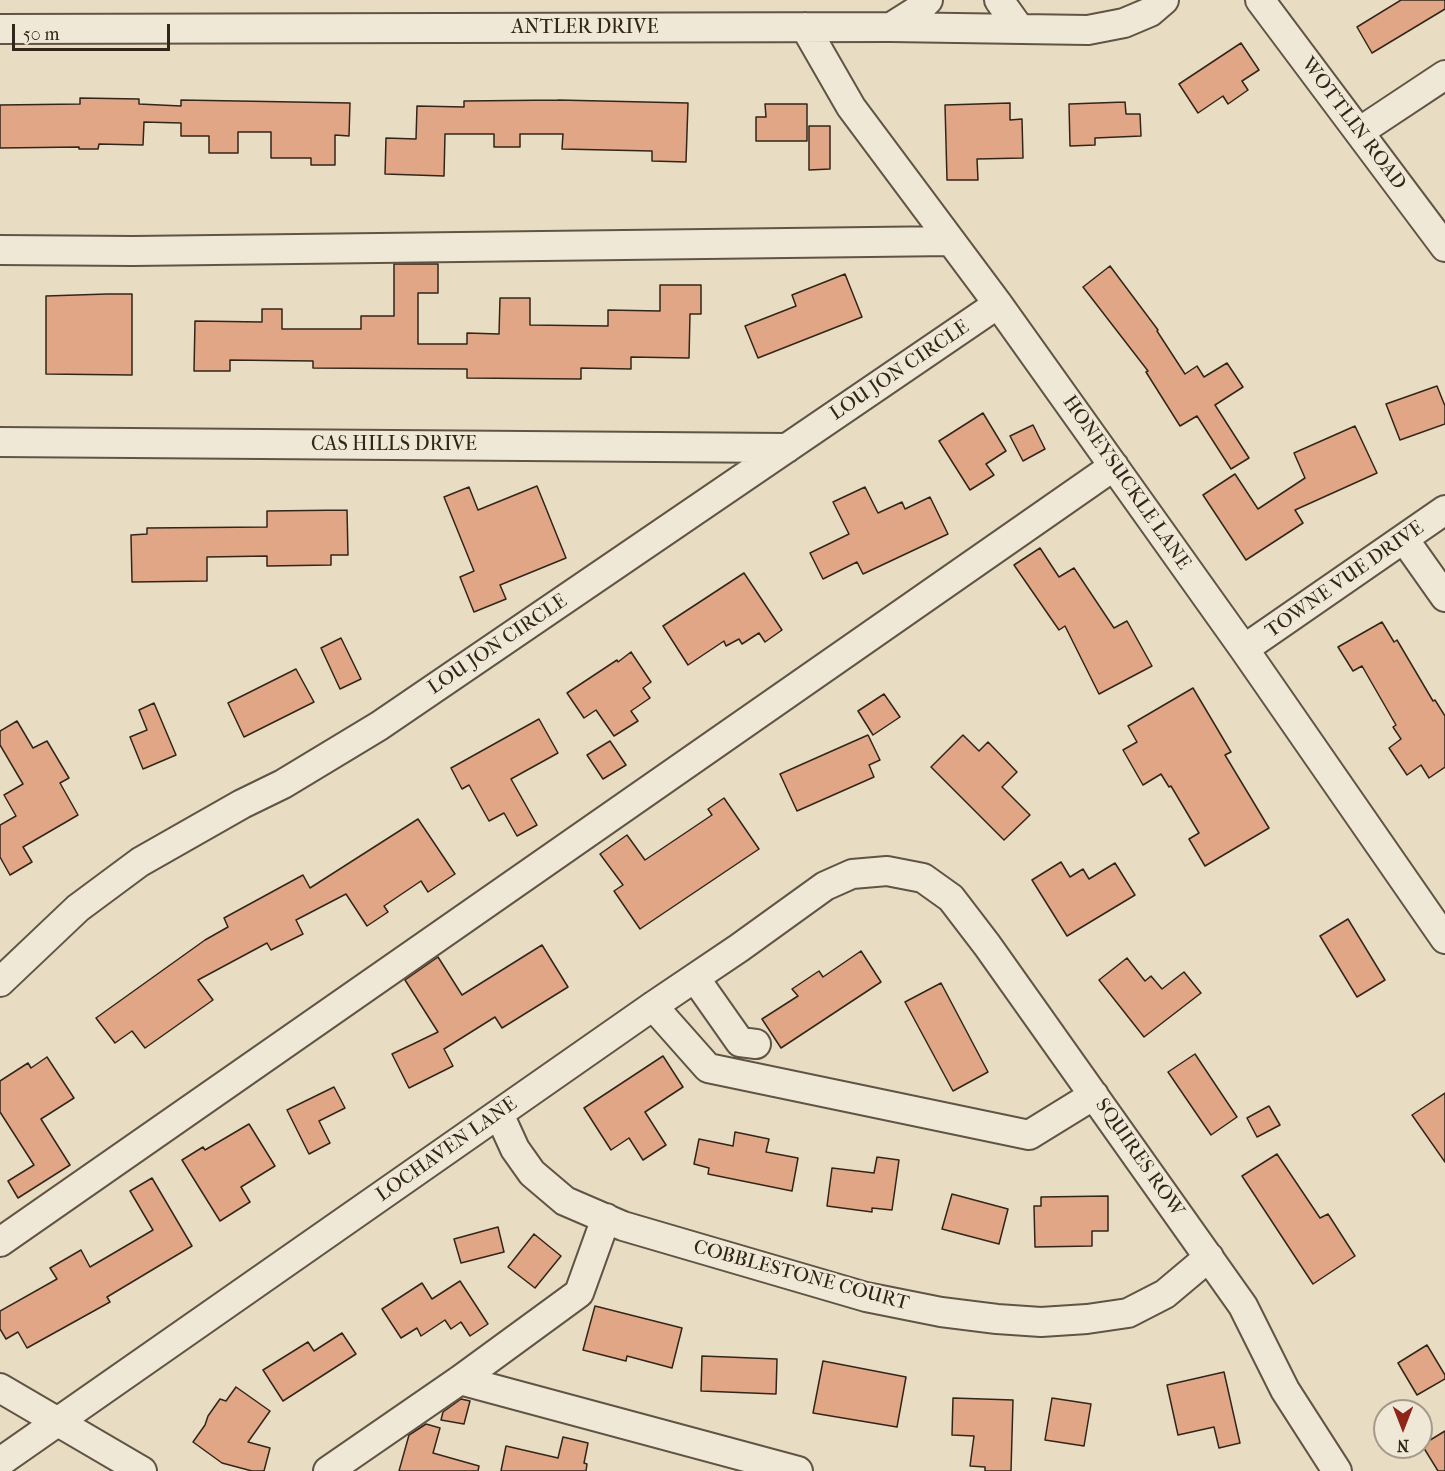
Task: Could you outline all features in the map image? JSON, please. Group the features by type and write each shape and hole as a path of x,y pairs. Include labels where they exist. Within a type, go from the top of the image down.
{"street":[{"path":"891,27 918,10 928,0"},
{"path":"999,0 1020,28"},
{"name":"ANTLER DRIVE","path":"0,29 891,27 1088,30 1124,23 1150,12 1164,0"},
{"name":"WOTTLIN ROAD","path":"1260,0 1445,247"},
{"name":"HONEYSUCKLE LANE","path":"805,27 851,107 998,304 1114,466 1445,939"},
{"path":"1359,132 1445,75"},
{"path":"0,250 133,251 951,241"},
{"name":"LOU JON CIRCLE","path":"0,982 78,908 140,862 242,804 283,784 379,726 998,304"},
{"name":"CAS HILLS DRIVE","path":"0,442 787,448"},
{"path":"0,1242 1114,466"},
{"name":"TOWNE VUE DRIVE","path":"1244,649 1445,510"},
{"path":"1404,539 1445,597"},
{"name":"LOCHAVEN LANE","path":"0,1462 825,886 852,874 887,871 907,874"},
{"name":"SQUIRES ROW","path":"907,874 922,878 951,898 987,945 1243,1306 1285,1390 1336,1471"},
{"path":"695,978 740,1042 756,1044"},
{"path":"653,1006 708,1068 1029,1135 1094,1095"},
{"name":"COBBLESTONE COURT","path":"499,1114 515,1149 532,1173 565,1201 623,1226 866,1297 941,1312 1041,1322 1088,1320 1128,1313 1165,1294 1209,1257"},
{"path":"328,1471 579,1293 606,1218"},
{"path":"459,1380 798,1471"},
{"path":"0,1388 142,1471"}],"building":[{"path":"1401,0 1445,0 1445,9 1372,53 1357,27"},
{"path":"1241,43 1259,70 1242,81 1248,90 1228,104 1223,96 1198,113 1179,84"},
{"path":"80,98 139,99 139,104 181,106 181,100 350,103 349,136 335,135 335,165 311,165 311,158 271,158 271,132 238,132 238,153 209,153 209,136 181,136 181,123 144,122 143,145 99,144 98,149 79,149 79,147 0,148 0,105 80,104"},
{"path":"558,100 688,103 686,162 652,161 652,151 562,149 563,134 520,134 520,147 494,147 494,134 445,134 444,176 385,174 386,138 416,139 417,106 464,107 464,101"},
{"path":"1125,102 1126,114 1140,114 1141,136 1095,138 1095,145 1070,146 1069,104"},
{"path":"1010,103 1010,120 1022,119 1023,158 977,159 978,180 947,180 945,105"},
{"path":"765,104 807,104 807,141 756,141 756,117 766,117"},
{"path":"809,126 830,126 830,169 809,170"},
{"path":"394,264 438,264 438,293 418,293 418,344 467,344 467,333 499,334 500,298 530,298 530,325 608,326 608,310 660,311 660,285 701,285 701,314 690,314 689,358 631,357 631,369 581,368 581,379 467,378 467,369 313,368 313,361 230,360 230,371 194,371 195,321 262,322 262,309 282,309 282,329 361,329 361,316 394,316"},
{"path":"1110,266 1158,330 1185,374 1197,366 1204,377 1227,363 1243,387 1215,405 1249,458 1231,469 1197,416 1180,426 1146,372 1148,371 1083,287"},
{"path":"845,274 862,317 758,358 745,326 796,306 792,295"},
{"path":"132,294 132,375 46,374 46,296"},
{"path":"1437,386 1445,406 1445,424 1400,440 1386,404"},
{"path":"983,413 1006,451 986,464 994,475 970,490 939,441"},
{"path":"1033,425 1045,449 1023,461 1010,436"},
{"path":"1355,426 1377,473 1295,510 1303,523 1246,560 1203,495 1235,474 1258,509 1305,478 1294,453"},
{"path":"537,486 566,558 500,585 506,599 474,612 460,577 474,571 444,497 469,487 478,510"},
{"path":"865,487 878,513 902,502 905,509 930,497 948,534 863,574 857,562 823,579 810,553 849,534 833,502"},
{"path":"347,510 348,555 331,555 331,565 267,566 267,556 207,557 207,581 132,582 131,535 147,534 147,528 267,527 267,511"},
{"path":"1040,548 1059,577 1074,568 1114,628 1127,621 1152,666 1099,694 1065,626 1059,630 1014,565"},
{"path":"744,573 782,630 765,642 759,633 742,644 739,639 726,646 724,641 688,665 663,626"},
{"path":"1382,622 1394,642 1397,640 1433,701 1435,700 1445,716 1445,767 1429,778 1421,765 1407,775 1389,748 1401,739 1393,727 1396,725 1362,666 1353,671 1338,647"},
{"path":"341,638 361,679 340,689 321,648"},
{"path":"631,652 651,682 643,688 650,698 631,711 638,721 614,736 596,710 584,718 567,693"},
{"path":"296,669 314,702 244,737 228,703"},
{"path":"1193,688 1231,752 1225,755 1269,828 1205,866 1189,839 1199,833 1171,786 1169,787 1161,774 1143,785 1123,750 1137,742 1128,726"},
{"path":"884,694 900,717 873,735 858,711"},
{"path":"154,703 176,755 143,769 130,737 147,730 139,710"},
{"path":"539,719 558,753 511,779 537,825 517,836 504,813 489,821 469,785 462,789 451,768"},
{"path":"17,721 33,748 47,741 69,778 60,783 78,815 23,847 32,862 10,875 0,857 0,825 16,816 4,795 23,784 0,745 0,731"},
{"path":"868,735 880,760 869,765 874,777 797,811 780,774"},
{"path":"963,735 979,751 988,742 1017,772 1002,787 1030,815 1004,840 931,767"},
{"path":"610,741 626,765 603,779 587,755"},
{"path":"724,798 759,849 640,929 614,891 623,885 600,854 627,835 645,860 712,815 708,809"},
{"path":"418,819 455,874 428,892 421,881 384,906 388,912 367,926 346,894 296,920 303,934 271,950 267,943 198,980 213,1000 145,1048 132,1031 115,1043 96,1018 205,940 228,927 224,918 303,875 310,888"},
{"path":"1061,862 1070,877 1083,869 1089,879 1115,863 1135,895 1067,936 1032,880"},
{"path":"1348,919 1385,980 1357,997 1320,936"},
{"path":"542,945 568,987 502,1028 495,1017 444,1049 453,1066 409,1088 392,1054 438,1032 405,980 438,957 462,995"},
{"path":"861,951 881,982 781,1048 762,1019 798,996 792,989 819,971 823,977"},
{"path":"1127,958 1145,981 1151,976 1162,989 1184,972 1201,993 1144,1037 1099,980"},
{"path":"941,983 988,1072 953,1091 905,1002"},
{"path":"1195,1054 1237,1117 1211,1135 1168,1072"},
{"path":"663,1056 683,1087 645,1112 666,1145 643,1160 629,1138 611,1150 584,1108"},
{"path":"47,1057 74,1098 41,1119 70,1165 18,1198 8,1181 34,1165 0,1112 0,1081 28,1063 31,1068"},
{"path":"334,1087 345,1108 319,1121 330,1143 309,1154 287,1110"},
{"path":"1445,1093 1445,1162 1412,1115"},
{"path":"1269,1106 1280,1125 1257,1137 1247,1118"},
{"path":"249,1124 275,1166 241,1187 250,1202 220,1221 182,1160 203,1147 205,1150"},
{"path":"735,1132 769,1139 766,1152 798,1158 792,1191 708,1174 709,1168 694,1164 699,1139 733,1146"},
{"path":"1277,1154 1320,1218 1328,1214 1355,1256 1313,1284 1242,1176"},
{"path":"877,1157 899,1160 892,1210 872,1208 872,1212 827,1206 832,1168 874,1173"},
{"path":"152,1178 192,1246 107,1297 110,1302 27,1348 18,1332 6,1339 0,1329 0,1311 57,1279 50,1268 81,1250 90,1267 153,1230 130,1191"},
{"path":"952,1194 1008,1209 999,1244 942,1229"},
{"path":"1108,1196 1108,1231 1092,1231 1092,1246 1035,1247 1034,1206 1041,1206 1041,1197"},
{"path":"498,1227 504,1252 461,1263 454,1239"},
{"path":"534,1234 561,1256 535,1288 508,1267"},
{"path":"460,1281 488,1324 470,1336 461,1322 451,1329 445,1320 421,1336 417,1328 401,1338 382,1309 422,1283 432,1299"},
{"path":"595,1306 682,1328 672,1368 627,1356 626,1361 583,1350"},
{"path":"342,1333 356,1354 283,1401 263,1370 308,1342 314,1351"},
{"path":"1427,1345 1445,1375 1445,1379 1417,1395 1398,1363"},
{"path":"702,1356 777,1359 776,1394 701,1391"},
{"path":"823,1361 906,1377 897,1427 813,1413"},
{"path":"1224,1372 1240,1443 1219,1448 1214,1427 1178,1435 1167,1385"},
{"path":"236,1387 270,1411 248,1442 270,1448 264,1471 252,1471 222,1463 193,1442 220,1399 226,1401"},
{"path":"953,1398 1013,1400 1011,1471 985,1471 985,1467 970,1466 974,1436 952,1435"},
{"path":"1052,1398 1091,1404 1084,1446 1045,1440"},
{"path":"461,1399 470,1401 464,1424 441,1420 443,1412"},
{"path":"426,1424 440,1428 433,1453 479,1466 478,1471 399,1471 409,1435"},
{"path":"1445,1431 1445,1471 1438,1471 1431,1459 1433,1459 1433,1438"},
{"path":"563,1437 588,1443 584,1463 587,1464 586,1471 501,1471 506,1446 558,1458"}]}
